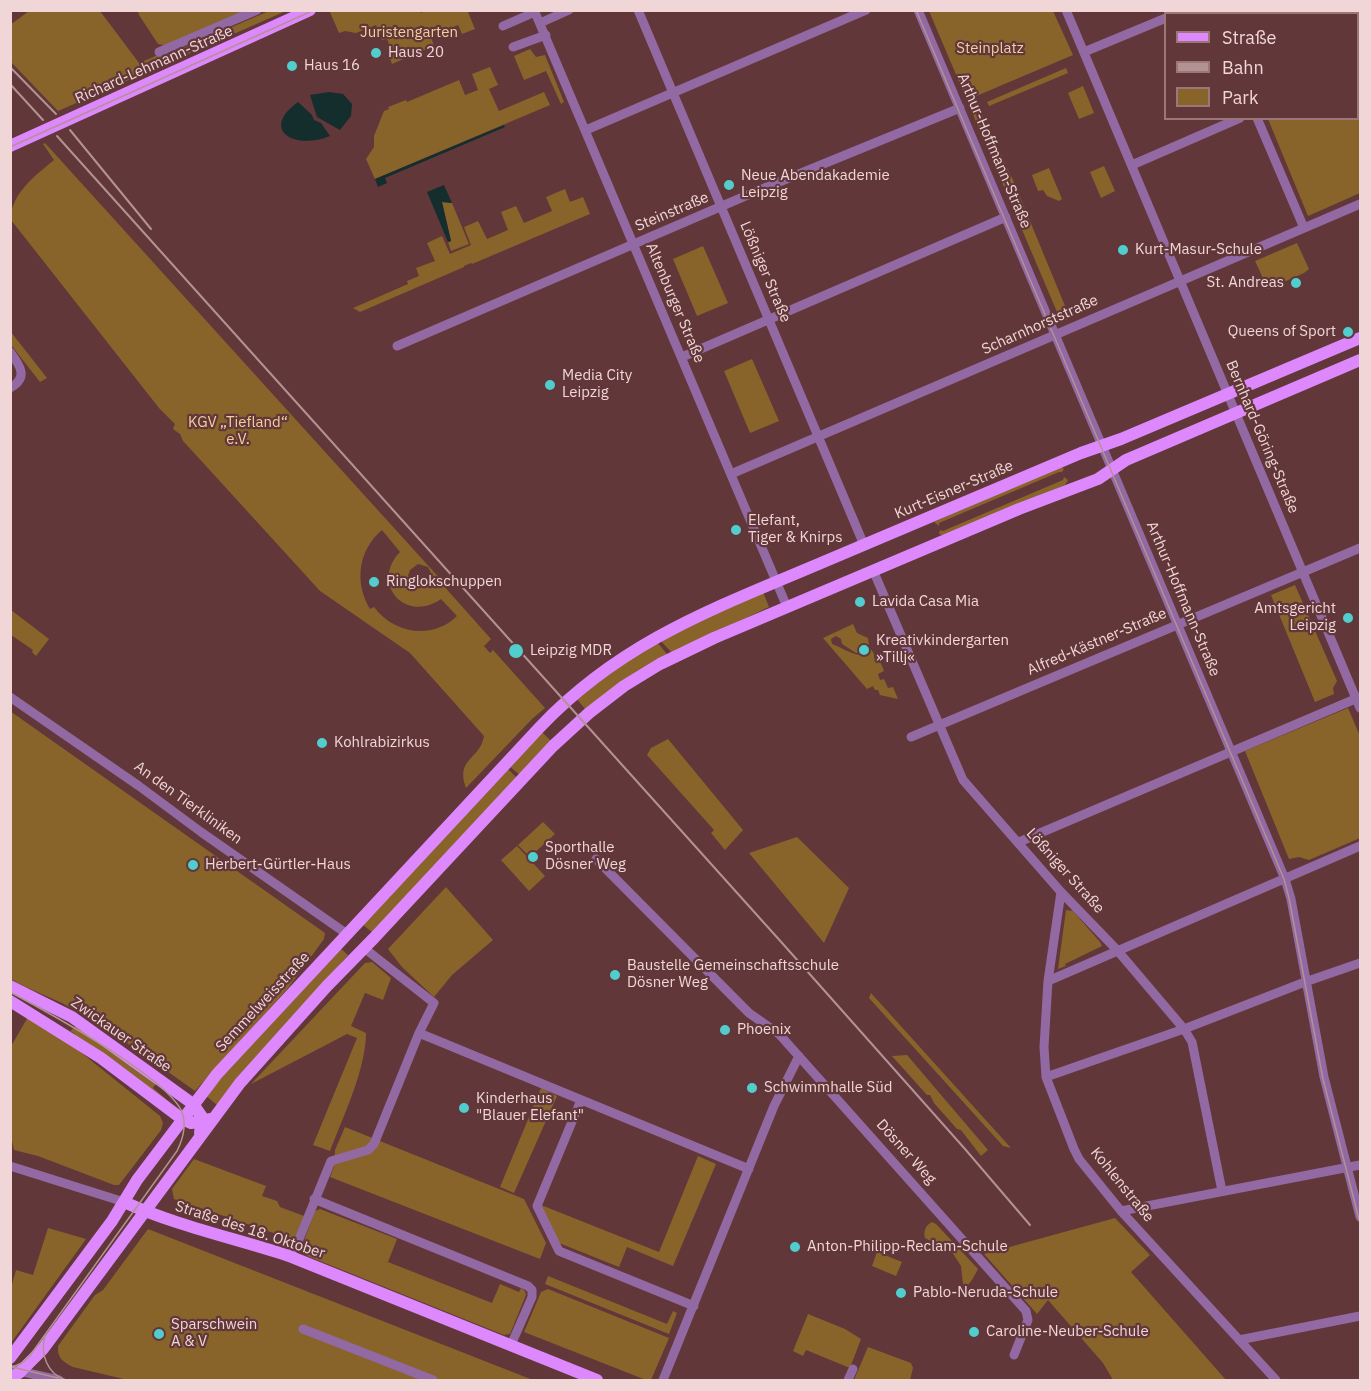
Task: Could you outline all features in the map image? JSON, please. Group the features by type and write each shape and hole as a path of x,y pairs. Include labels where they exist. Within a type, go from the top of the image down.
{"main road":[{"name":"Richard-Lehmann-Straße","path":"12,145 310,10"},
{"name":"Kurt-Eisner-Straße","path":"573,695 611,665 655,637 776,582 1360,339"},
{"path":"14,1373 37,1356 49,1342 199,1137 207,1120 364,948 570,730 624,686 660,664 787,607 1019,509 1098,479 1126,460 1360,360"},
{"name":"Semmelweisstraße","path":"10,1358 124,1202 137,1180 217,1074 573,695"},
{"path":"347,934 364,948"},
{"name":"Zwickauer Straße","path":"10,986 72,1017 193,1104 207,1120"},
{"name":"Zwickauer Straße","path":"10,1001 101,1058 182,1119 191,1123 207,1120"},
{"name":"Straße des 18. Oktober","path":"124,1202 218,1236 245,1241 289,1256 597,1380"}],"street":[{"name":"Richard-Lehmann-Straße","path":"159,52 257,10"},
{"path":"540,23 569,10"},
{"name":"Lößniger Straße","path":"638,10 864,545"},
{"path":"585,130 866,10"},
{"name":"Arthur-Hoffmann-Straße","path":"918,10 1285,879 1324,1077 1360,1217"},
{"name":"Bernhard-Göring-Straße","path":"1066,10 1302,572 1359,702"},
{"path":"503,26 535,11"},
{"name":"Altenburger Straße","path":"535,11 787,607"},
{"path":"1084,52 1164,19"},
{"path":"513,47 546,35"},
{"name":"Steinstraße","path":"397,346 721,207 960,108"},
{"path":"1132,165 1235,120"},
{"path":"1258,120 1304,228"},
{"name":"Scharnhorststraße","path":"731,474 1360,204"},
{"path":"682,357 1006,217"},
{"path":"10,352 22,366 23,373 16,385 10,388"},
{"name":"Alfred-Kästner-Straße","path":"911,737 1360,548"},
{"name":"Lößniger Straße","path":"873,570 963,780 1061,892 1117,950 1184,1029 1192,1042 1222,1191"},
{"name":"An den Tierkliniken","path":"10,697 347,934"},
{"path":"1019,842 1231,752 1359,702"},
{"path":"1048,981 1360,846"},
{"name":"Dösner Weg","path":"597,859 749,1013 779,1034 1026,1311 1028,1320 1014,1355"},
{"name":"Kohlenstraße","path":"1061,892 1048,981 1044,1047 1047,1077 1074,1149 1079,1159 1121,1211 1276,1380"},
{"path":"289,1256 297,1244 331,1161 368,1150 374,1144 419,1033 434,1003 364,948"},
{"path":"1047,1077 1360,963"},
{"path":"419,1033 749,1169"},
{"path":"663,1380 778,1096 799,1056"},
{"path":"581,1100 537,1206 559,1251 694,1306"},
{"path":"1121,1211 1360,1165"},
{"name":"Straße des 18. Oktober","path":"10,1166 124,1202"},
{"path":"314,1199 528,1286 532,1290 532,1297 511,1346"},
{"path":"1239,1340 1360,1316"},
{"path":"303,1329 432,1380"},
{"path":"848,1380 853,1369"},
{"path":"14,1373 59,1380"}],"green space":[{"name":"Juristengarten","path":"333,10 420,10 421,13 426,10 469,11 475,29 462,34 458,25 431,37 434,46 392,64 389,56 393,54 387,39 382,40 376,25 356,33 345,31 339,33 330,12"},
{"path":"29,11 100,11 139,63 158,55 167,55 269,11 286,11 58,111 11,62 10,25"},
{"path":"138,11 247,11 168,46 158,44"},
{"name":"Steinplatz","path":"929,11 1053,11 1073,55 974,97 1013,180 1070,318 1064,321 1060,319"},
{"path":"530,49 536,57 545,55 564,102 561,104 546,71 524,80 514,56"},
{"path":"490,67 498,85 489,89 499,111 544,92 550,105 375,179 366,159 374,147 374,136 384,111 389,109 388,107 406,100 407,102 459,80 465,95 478,90 472,74"},
{"path":"1066,68 1068,73 989,106 987,102"},
{"path":"1083,86 1094,113 1079,119 1068,93"},
{"path":"1359,89 1360,193 1308,216 1268,120 1359,120"},
{"name":"KGV „Tiefland“ e.V.","path":"45,143 443,582 442,584 491,639 484,646 490,653 493,650 545,708 466,788 463,778 466,765 482,744 484,736 410,653 320,591 183,441 180,434 173,429 175,424 159,408 11,220 19,194 54,160 43,144","holes":["382,530 400,552 392,564 389,576 390,587 396,596 404,603 415,607 428,605 441,599 457,616 447,624 437,629 414,631 392,623 374,607 370,609 362,588 361,567 368,547","418,564 428,567 431,573 429,582 420,587 413,585 408,576 410,570"]},
{"path":"1104,166 1115,191 1101,198 1090,172"},
{"path":"1049,168 1062,199 1059,201 1047,196 1043,190 1038,191 1032,175"},
{"path":"565,189 570,202 583,197 590,214 360,312 353,308 408,284 407,281 419,276 416,268 435,261 427,243 442,236 450,254 471,245 464,227 478,221 487,239 508,230 501,212 516,206 524,223 552,211 546,197"},
{"path":"442,202 452,203 469,244 451,251 448,242 451,241"},
{"path":"1297,243 1309,269 1268,289 1255,261"},
{"path":"703,246 728,303 697,316 673,259"},
{"path":"10,332 47,378 40,382 11,345"},
{"path":"752,359 779,421 750,433 724,371"},
{"path":"1061,466 1064,469 1062,472 939,523 939,526 934,522"},
{"path":"1064,477 1068,480 1065,485 945,536 939,534 940,530 943,531 1063,480"},
{"path":"1295,585 1337,681 1333,688 1334,694 1315,702 1271,595"},
{"path":"763,592 769,607 672,653 659,639"},
{"path":"11,610 49,639 36,656 33,650 11,635"},
{"path":"853,624 857,633 868,638 867,651 856,653 842,644 841,639 836,636 831,639 832,644 861,655 865,655 871,649 874,659 878,656 884,671 878,674 880,680 884,679 888,688 893,687 898,699 880,695 873,686 867,689 823,638"},
{"path":"656,641 667,654 586,710 576,698"},
{"path":"1348,708 1360,736 1360,838 1309,860 1299,857 1289,859 1245,751"},
{"path":"10,711 325,933 324,939 288,988 195,1091 89,1019 11,979"},
{"path":"542,732 552,742 520,775 509,766"},
{"path":"668,739 743,830 725,850 711,833 714,830 647,755 651,748"},
{"path":"507,768 517,778 373,933 362,924"},
{"path":"543,822 555,834 530,857 518,845"},
{"path":"797,837 849,888 824,943 749,853"},
{"path":"517,846 545,876 529,891 501,860"},
{"path":"446,887 493,940 452,975 434,997 402,967 388,949"},
{"path":"1066,910 1073,911 1102,946 1058,969"},
{"path":"340,948 348,955 217,1105 205,1095"},
{"path":"372,962 391,978 383,1000 365,993 351,1026 366,1033 365,1047 353,1093 330,1151 313,1145 357,1038 347,1034 251,1084 365,963"},
{"path":"871,993 1011,1148 1003,1146 869,998"},
{"path":"28,1017 63,1038 160,1116 163,1123 161,1130 119,1185 38,1156 14,1150 10,1132 10,1048"},
{"path":"76,1026 157,1082 153,1088 173,1105 73,1036 75,1034 70,1031"},
{"path":"907,1055 988,1150 981,1156 961,1130 957,1129 934,1103 930,1095 927,1095 892,1056"},
{"path":"541,1088 557,1096 514,1193 500,1187"},
{"path":"345,1127 524,1199 546,1243 540,1259 330,1177 334,1167 335,1150"},
{"path":"698,1156 716,1164 673,1266 627,1247 619,1267 559,1243 541,1205 659,1252"},
{"path":"194,1159 266,1186 262,1196 277,1201 280,1207 304,1216 294,1240 174,1199 172,1189"},
{"path":"320,1209 397,1239 388,1262 492,1303 500,1284 519,1292 521,1288 526,1295 510,1334 504,1335 305,1255 301,1249 315,1211"},
{"path":"1115,1218 1150,1255 1131,1272 1226,1380 1113,1380 1103,1363 1048,1300 1037,1314 984,1254"},
{"path":"932,1222 978,1269 967,1286 963,1284 961,1266 952,1252 925,1238 925,1229"},
{"path":"48,1228 86,1239 11,1343 11,1288 16,1270 33,1275"},
{"path":"148,1229 533,1380 128,1380 73,1367 66,1363 60,1357 58,1346"},
{"path":"877,1252 902,1262 896,1276 872,1266"},
{"path":"548,1276 667,1324 673,1311 677,1313 669,1334 545,1284"},
{"path":"548,1289 669,1338 651,1380 524,1332 541,1292"},
{"path":"808,1314 845,1329 861,1339 850,1368 806,1350 803,1356 793,1351"},
{"path":"868,1347 911,1363 913,1368 910,1380 854,1380"}],"water":[{"path":"329,92 343,94 352,104 351,116 340,130 317,117 310,95"},
{"path":"298,102 312,115 314,120 321,123 330,136 304,141 286,135 282,129 282,121 287,112"},
{"path":"504,125 505,127 385,178 387,183 378,187 375,179"},
{"path":"444,185 452,203 442,202 451,241 448,242 427,192"}],"tram line":[{"path":"10,147 314,10"},
{"path":"916,10 1284,879 1323,1079 1360,1223"},
{"path":"10,992 131,1064 172,1098 182,1112 184,1127 183,1137 177,1151 29,1357 10,1368"},
{"path":"45,1336 46,1362 54,1373 66,1380"},
{"path":"12,1367 58,1378"}],"railway":[{"path":"10,67 56,114"},
{"path":"10,84 43,120"},
{"path":"70,130 151,229"},
{"path":"57,136 783,944 1030,1225"}],"place":[{"name":"Haus 20","path":"376,53"},
{"name":"Haus 16","path":"292,66"},
{"name":"Neue Abendakademie Leipzig","path":"729,185"},
{"name":"Kurt-Masur-Schule","path":"1123,250"},
{"name":"St. Andreas","path":"1296,283"},
{"name":"Queens of Sport","path":"1348,332"},
{"name":"Media City Leipzig","path":"550,385"},
{"name":"Elefant, Tiger & Knirps","path":"736,530"},
{"name":"Ringlokschuppen","path":"374,582"},
{"name":"Lavida Casa Mia","path":"860,602"},
{"name":"Amtsgericht Leipzig","path":"1348,618"},
{"name":"Kreativkindergarten »Tillj«","path":"864,650"},
{"name":"Leipzig MDR","path":"516,651"},
{"name":"Kohlrabizirkus","path":"322,743"},
{"name":"Sporthalle Dösner Weg","path":"533,857"},
{"name":"Herbert-Gürtler-Haus","path":"193,865"},
{"name":"Baustelle Gemeinschaftsschule Dösner Weg","path":"615,975"},
{"name":"Phoenix","path":"725,1030"},
{"name":"Schwimmhalle Süd","path":"752,1088"},
{"name":"Kinderhaus \"Blauer Elefant\"","path":"464,1108"},
{"name":"Anton-Philipp-Reclam-Schule","path":"795,1247"},
{"name":"Pablo-Neruda-Schule","path":"901,1293"},
{"name":"Caroline-Neuber-Schule","path":"974,1332"},
{"name":"Sparschwein A & V","path":"159,1334"}]}
